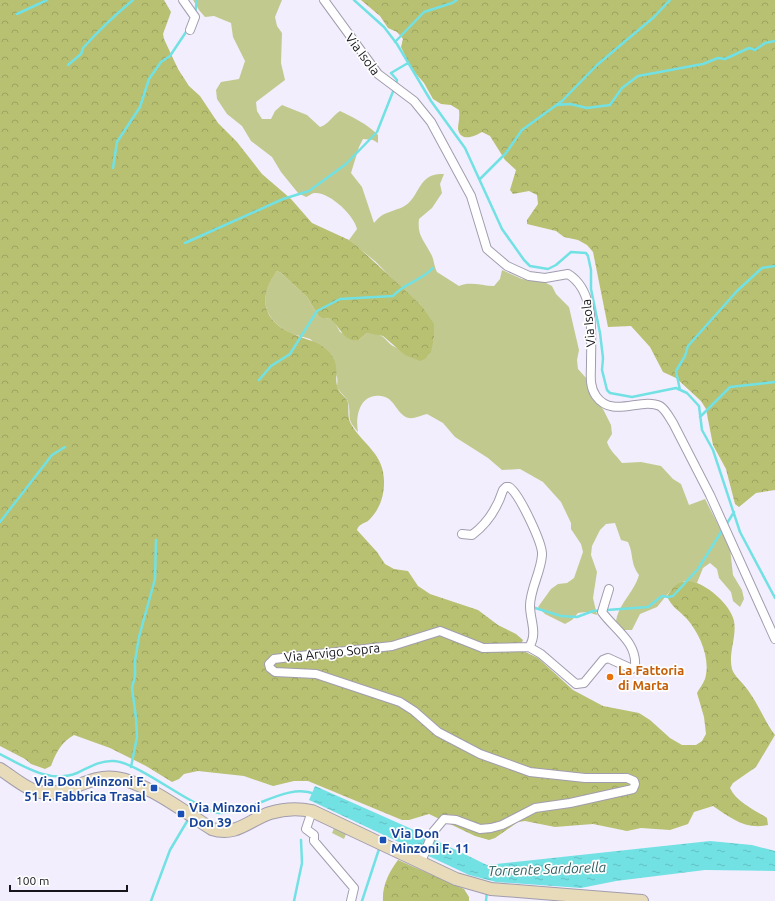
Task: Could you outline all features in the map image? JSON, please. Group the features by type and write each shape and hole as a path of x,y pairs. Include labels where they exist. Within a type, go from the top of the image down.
{"main road":[{"path":"0,769 26,787 46,794 65,792 90,780 103,778 124,780 148,790 212,829 224,832 240,829 262,816 280,810 294,809 312,811 421,860 456,878 491,889 642,901"}],"street":[{"path":"183,0 195,17 190,30"},
{"name":"Via Isola","path":"324,0 378,74 414,101 431,122 472,196 487,249 496,259 518,272 538,278 568,274 582,286 588,306 591,328 591,384 595,394 603,403 608,405 622,407 652,404 660,406 666,411 710,495 775,639"},
{"path":"462,534 472,535 483,527 492,516 503,490 506,487 510,487 516,493 538,538 542,554 530,604 534,636 529,647 541,654 576,684 584,683 603,660 608,658 632,669 635,666 636,657 630,644 602,612 609,590"},
{"name":"Via Arvigo Sopra","path":"421,860 433,832 444,819 456,820 480,829 491,828 502,825 535,808 633,789 635,784 634,781 627,778 585,778 530,772 480,754 444,735 400,702 316,674 275,672 270,668 269,664 274,659 392,646 440,631 483,648 529,647"},
{"path":"312,811 306,829 314,835 314,841 354,888 351,901"}],"green space":[{"path":"0,0 164,0 171,12 163,34 164,39 178,69 189,86 200,96 218,123 237,142 262,174 291,199 312,223 349,240 357,246 421,305 434,324 434,338 431,352 425,359 420,361 405,355 383,336 367,333 359,340 349,339 329,318 324,319 319,317 307,297 277,271 267,290 265,299 266,308 269,315 275,322 283,329 293,334 321,345 332,356 336,366 336,380 338,389 348,403 351,424 381,464 384,483 380,504 372,517 360,525 357,530 377,552 385,564 394,569 408,571 418,586 430,594 478,610 498,625 516,634 523,640 519,649 538,658 573,690 603,706 639,713 650,720 670,738 682,745 696,745 702,741 706,734 704,717 697,693 705,679 707,663 700,639 692,625 676,609 667,596 677,584 682,582 689,581 706,587 721,600 732,614 735,627 731,657 732,669 752,696 775,735 756,767 733,783 730,788 741,802 767,818 768,825 752,826 739,822 713,806 694,812 688,824 670,830 641,828 627,831 593,824 555,827 525,821 518,822 495,838 489,840 475,836 429,814 409,820 402,820 308,781 294,781 273,786 244,776 198,771 184,774 179,779 172,782 146,766 110,748 74,735 62,744 51,766 45,769 31,764 25,759 0,746"},
{"path":"193,0 282,0 275,17 277,26 282,33 281,63 285,80 256,102 257,111 262,119 271,119 275,111 282,105 307,115 320,127 326,124 340,111 364,124 378,135 378,143 373,140 363,139 351,173 362,187 374,223 384,214 400,208 411,201 421,185 429,177 436,174 444,174 440,184 442,193 432,208 419,219 420,234 432,256 437,272 459,286 472,284 494,286 500,279 502,270 522,279 544,282 552,286 556,294 569,307 579,350 577,360 578,369 587,379 592,395 603,409 611,425 612,434 607,442 610,448 622,463 641,462 661,466 673,479 681,484 689,505 705,499 730,548 733,575 742,590 744,599 740,607 733,601 731,592 719,578 717,569 710,563 703,568 697,583 684,581 671,590 657,607 640,614 632,630 623,630 616,623 619,610 637,581 639,575 634,567 628,542 621,540 615,523 606,524 600,530 592,546 591,555 597,572 593,598 597,615 587,612 578,613 572,620 565,624 545,614 538,607 551,589 558,584 567,583 574,578 583,552 581,544 571,529 571,523 561,502 543,482 520,469 502,470 488,458 455,437 443,423 427,414 413,418 405,417 386,397 374,396 368,398 360,407 357,419 358,432 350,420 347,400 337,387 336,374 320,351 310,339 292,334 282,328 269,315 265,299 267,290 277,271 307,297 319,317 324,319 329,318 334,321 340,332 359,340 367,333 379,335 397,348 428,356 434,338 421,305 401,288 376,262 349,240 357,229 352,218 346,211 334,200 320,193 312,193 306,197 298,193 281,172 272,157 251,141 242,126 227,114 217,99 216,90 221,82 239,79 245,61 233,37 231,23 214,16 205,17"},
{"path":"361,0 775,0 775,490 756,493 739,507 735,504 726,469 713,445 706,409 701,401 676,378 663,372 650,347 631,326 608,327 593,252 587,245 578,240 564,237 556,231 527,224 527,220 538,204 537,195 529,191 513,194 510,190 516,170 505,160 490,136 482,132 468,137 462,136 458,129 459,110 451,105 441,104 433,99 424,83 411,68 401,47 403,39 397,32 388,28 380,16"},
{"path":"335,826 347,832 344,839 332,833"},
{"path":"398,860 464,889 469,897 469,901 383,901 387,879"}],"water":[{"path":"315,786 423,834 487,865 710,841 752,845 775,851 775,871 705,870 616,881 581,888 496,882 469,875 309,800"}],"waterway":[{"path":"17,14 47,0"},
{"path":"68,65 81,54 83,48 101,29 133,0"},
{"path":"195,14 197,0"},
{"path":"354,0 384,27 397,44 431,101 465,148 502,229 524,260 530,266 548,269 556,265 571,252 586,253 588,256 591,270 591,289 600,333 603,358 602,370 607,390 610,393 632,397 676,388 687,393 699,406 702,430 713,450 740,532 775,598"},
{"path":"395,42 424,12 457,0"},
{"path":"480,179 506,153 522,130 562,101 597,65 654,17 670,0"},
{"path":"113,168 117,142 140,107 149,79 161,62 170,56 188,29"},
{"path":"556,105 570,104 587,108 610,105 622,88 638,76 703,64 718,58 725,59 749,48 755,50 765,43 775,41"},
{"path":"396,84 397,80 391,73 408,63"},
{"path":"185,243 283,199 309,191 346,164 377,132 394,89"},
{"path":"680,390 676,371 685,356 688,346 737,291 762,268 775,266"},
{"path":"259,380 271,366 290,354 317,311 340,299 393,296 402,288 423,276 433,268"},
{"path":"700,417 730,387 775,382"},
{"path":"0,522 52,455 65,447"},
{"path":"726,525 734,512"},
{"path":"532,607 561,616 577,617 593,611 648,607 662,596 673,596 698,569 723,529"},
{"path":"131,767 137,737 132,688 135,676 135,661 139,637 155,579 156,540"},
{"name":"Torrente Sardorella","path":"0,754 37,772 57,776 67,776 94,765 109,761 123,763 146,773 192,801 210,811 217,813 243,809 292,792 304,791 315,794"},
{"path":"193,812 198,804"},
{"path":"151,901 170,850 189,818"},
{"path":"294,901 302,863 301,840"},
{"path":"362,901 380,846"},
{"path":"486,901 487,891"}],"place":[{"name":"La Fattoria di Marta","path":"610,677"},
{"name":"Via Don Minzoni F. 51 F. Fabbrica Trasal","path":"154,788"},
{"name":"Via Minzoni Don 39","path":"181,814"},
{"name":"Via Don Minzoni F. 11","path":"383,840"}]}
